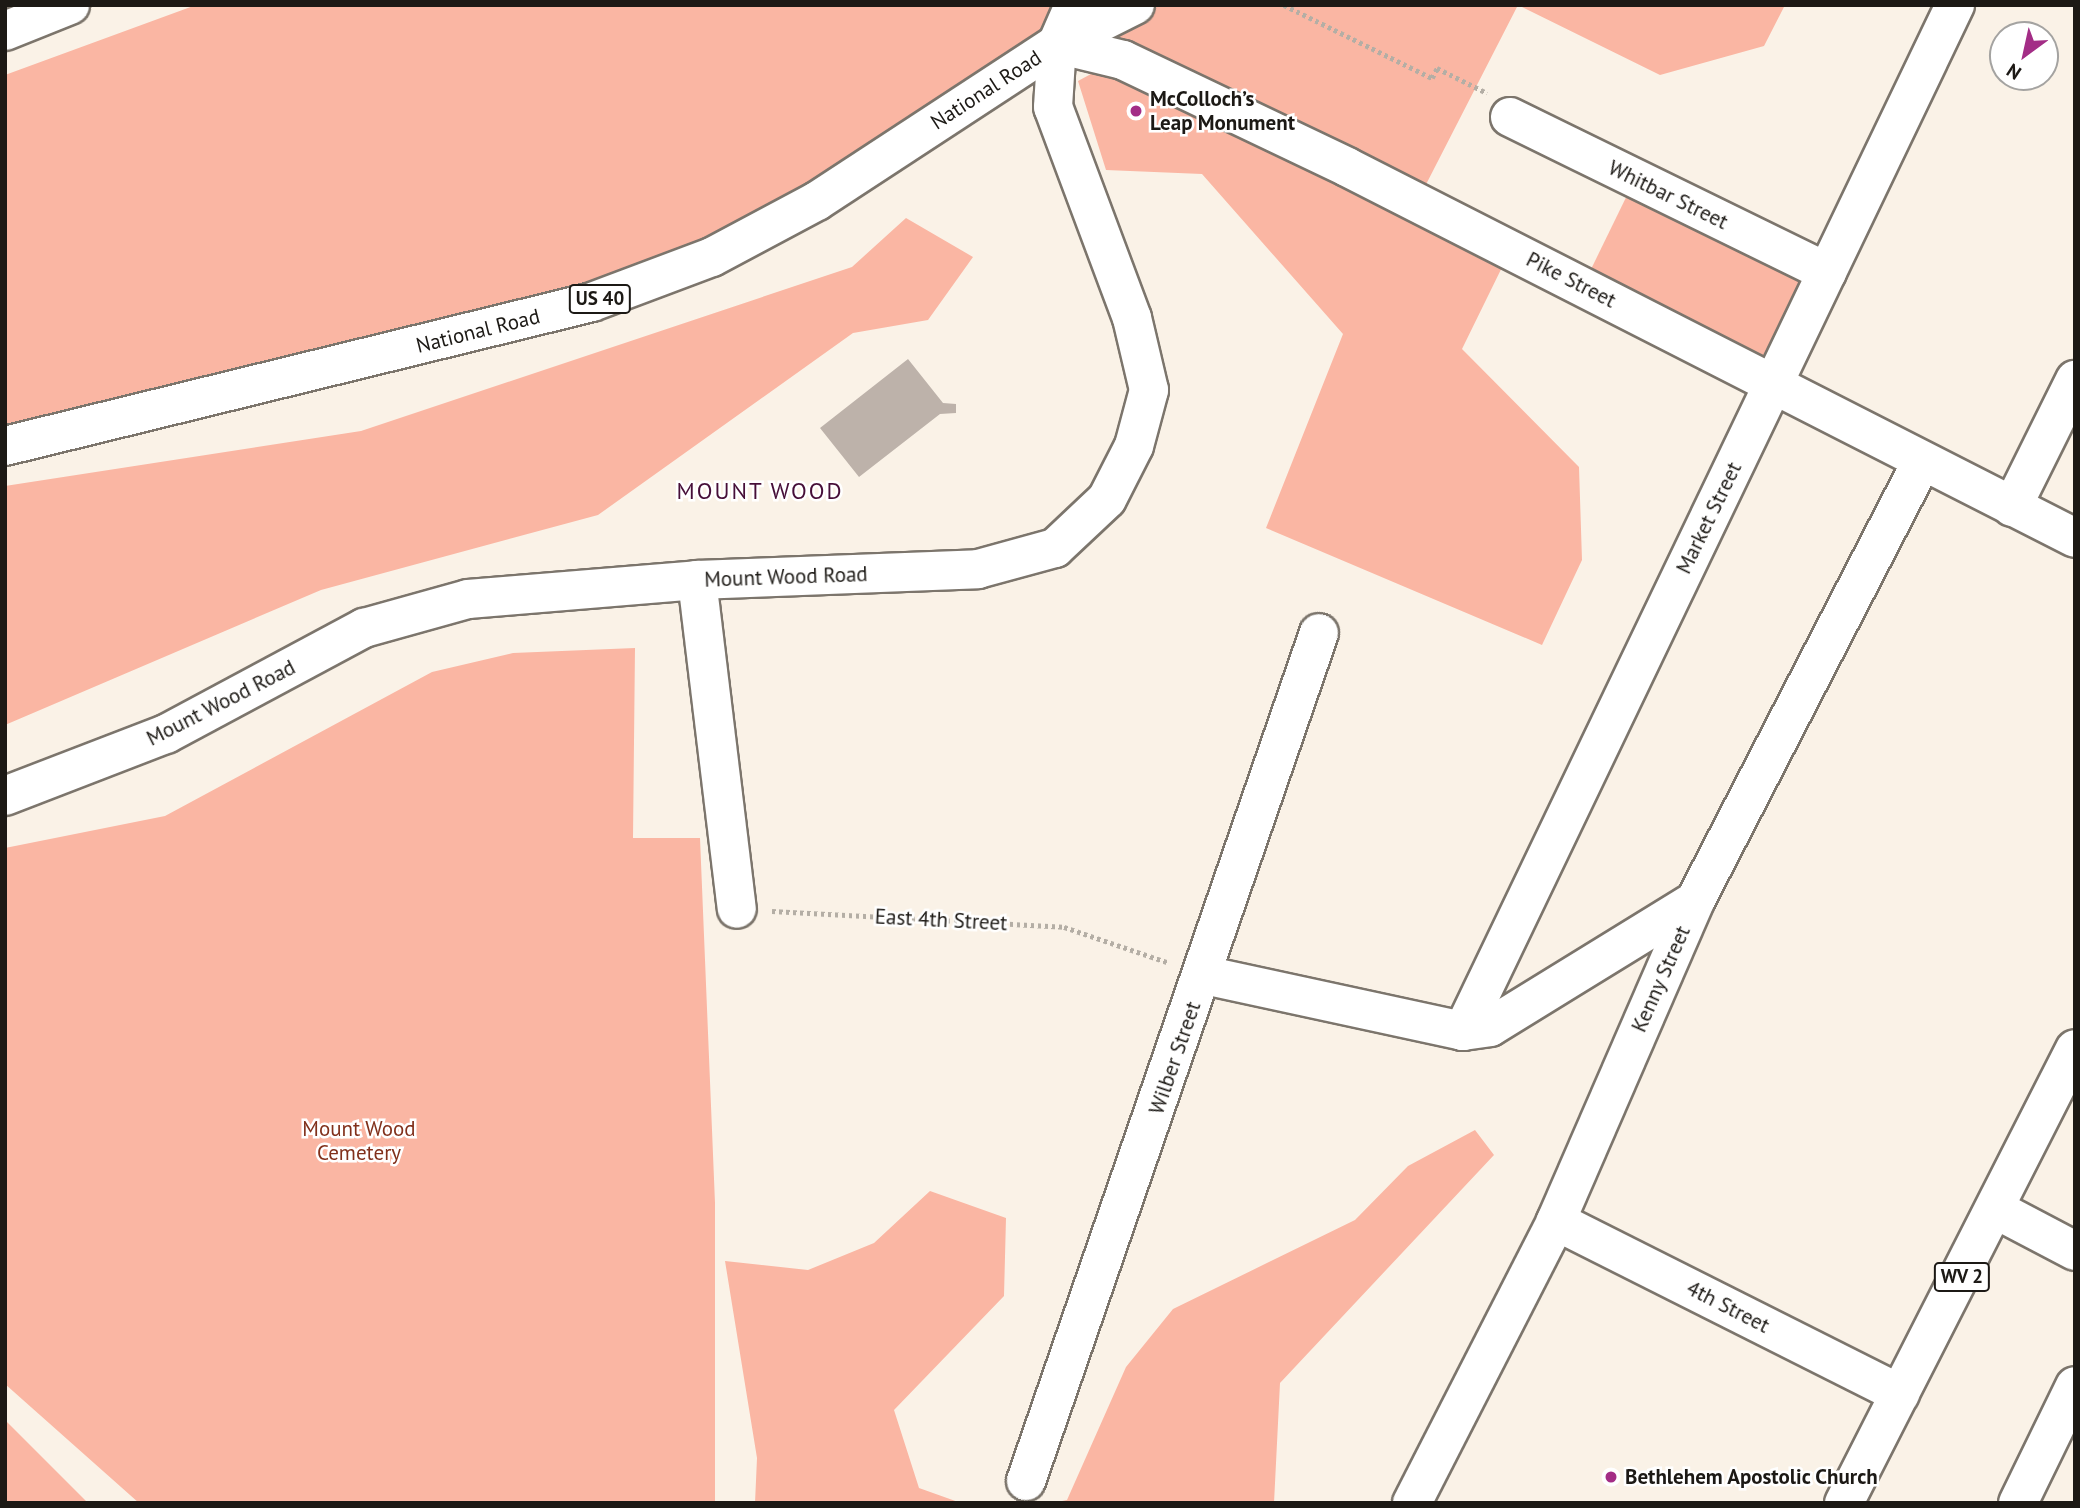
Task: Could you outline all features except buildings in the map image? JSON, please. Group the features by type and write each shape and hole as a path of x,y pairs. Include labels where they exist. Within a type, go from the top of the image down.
{"street":[{"path":"5,31 70,5"},
{"path":"1057,44 1074,5"},
{"name":"National Road","path":"5,446 592,302 700,262 817,201 1057,44 1135,5"},
{"name":"Market Street","path":"1463,1031 1955,5"},
{"name":"Pike Street","path":"1057,44 1123,60 1322,155 2075,538"},
{"name":"Mount Wood Road","path":"5,796 166,734 364,628 468,599 697,580 978,569 1055,548 1107,499 1134,446 1149,390 1132,318 1053,107 1057,44"},
{"name":"Whitbar Street","path":"1501,106 1826,272"},
{"path":"2012,507 2075,380"},
{"name":"Kenny Street","path":"1412,1503 1556,1221 1695,901 1922,461"},
{"path":"697,580 737,909"},
{"name":"Wilber Street","path":"1026,1481 1204,975 1319,633"},
{"path":"1204,975 1463,1031 1490,1027 1695,901"},
{"name":"WV 2","path":"1844,1503 1997,1210 2075,1049"},
{"path":"1997,1210 2075,1251"},
{"name":"4th Street","path":"1556,1221 1900,1394"},
{"path":"2018,1503 2075,1386"}],"path":[{"path":"1284,5 1432,78 1437,68 1501,106"},
{"name":"East 4th Street","path":"737,909 1065,927 1204,975"}],"green space":[{"path":"196,5 1518,5 1417,202 1511,249 1462,349 1579,467 1582,560 1542,645 1266,528 1343,334 1202,174 1106,170 1078,81 1102,68 1057,44 712,257 5,446 5,75"},
{"path":"1518,5 1785,5 1764,46 1660,75"},
{"path":"1635,179 1826,272 1774,379 1583,286"},
{"path":"906,218 973,257 928,320 853,333 598,515 321,590 5,725 5,486 361,431 852,267"},
{"name":"Mount Wood Cemetery","path":"635,648 633,838 700,838 715,1203 715,1503 139,1503 5,1384 5,848 165,816 432,672 513,653"},
{"path":"1475,1130 1494,1155 1280,1383 1274,1503 1052,1503 1067,1500 1126,1367 1173,1309 1355,1220 1408,1166"},
{"path":"930,1191 1006,1218 1004,1296 894,1410 919,1488 961,1503 755,1503 757,1458 725,1261 808,1270 874,1243"},
{"path":"5,1420 88,1503 5,1503"}],"place":[{"name":"McColloch’s Leap Monument","path":"1136,111"},
{"name":"Bethlehem Apostolic Church","path":"1611,1477"}],"district":[{"name":"MOUNT WOOD","path":"760,491"}]}
